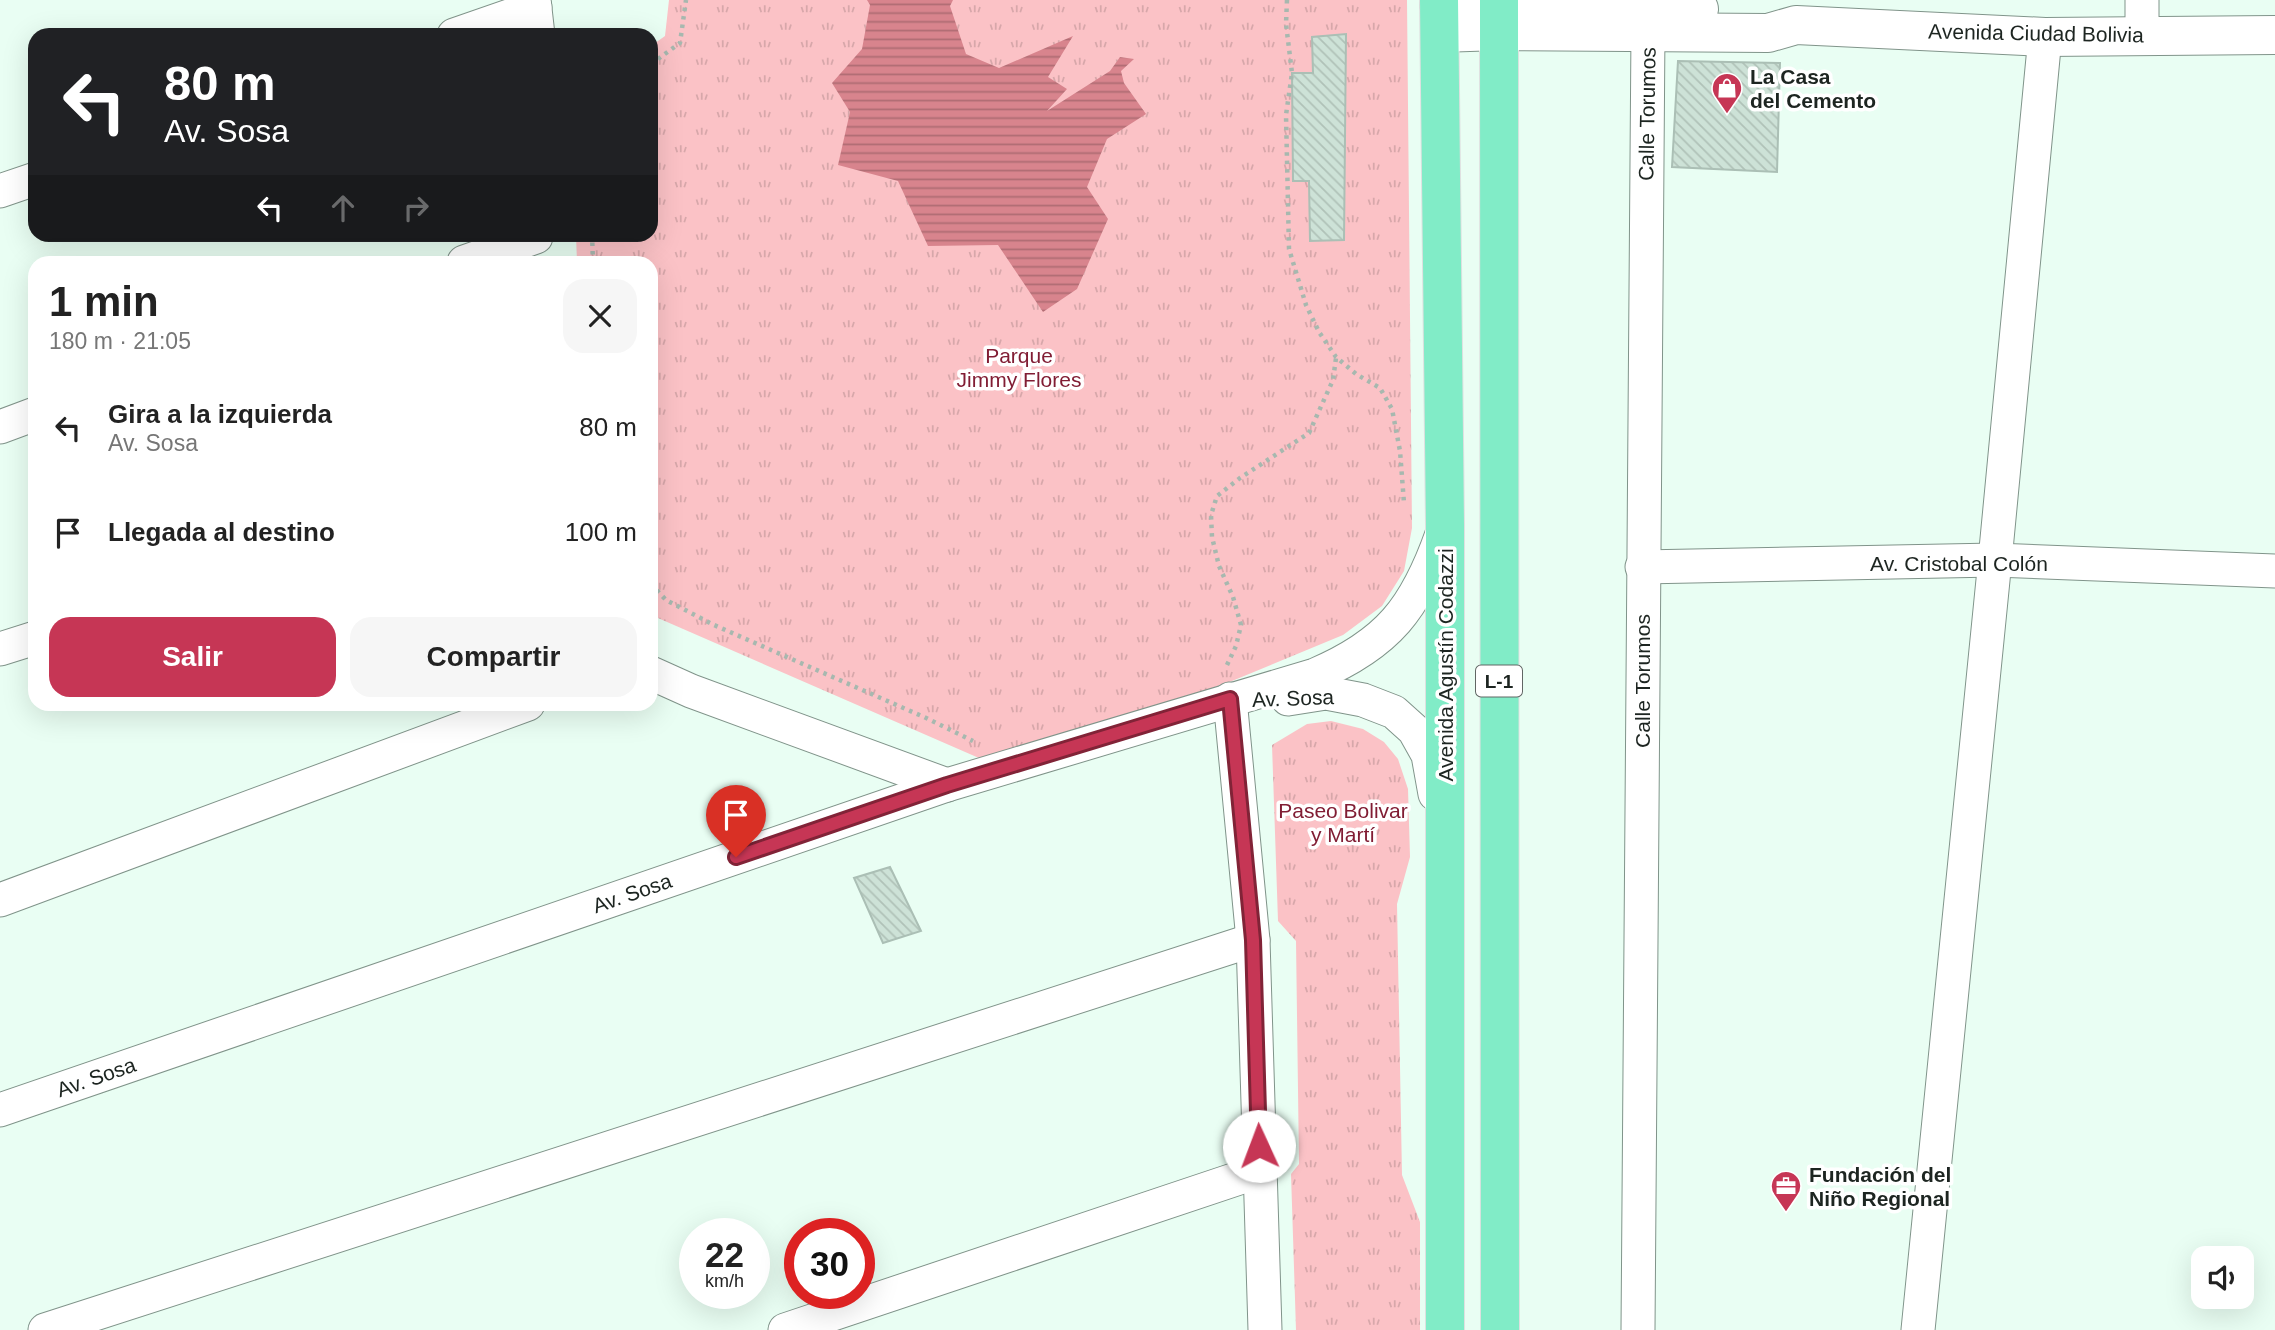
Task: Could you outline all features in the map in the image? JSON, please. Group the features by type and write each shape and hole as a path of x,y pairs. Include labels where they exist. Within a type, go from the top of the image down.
{"main road":[{"name":"L-1","path":"1499,12 1500,1330"},
{"name":"Avenida Agustín Codazzi","path":"1439,13 1446,526 1445,1330"}],"street":[{"name":"Calle Torumos","path":"1638,1330 1647,12"},
{"name":"Avenida Ciudad Bolivia","path":"1439,13 1768,14 1796,25 2045,37 2142,17 2275,35"},
{"path":"481,28 536,14"},
{"path":"1917,1330 2045,37"},
{"path":"0,191 28,181"},
{"path":"490,256 537,245"},
{"path":"0,427 28,417"},
{"path":"1265,1330 1253,940 1233,684 1325,671 1344,663 1386,632 1412,602 1431,567 1446,526"},
{"name":"Av. Cristobal Colón","path":"1643,567 1995,560 2275,571"},
{"path":"0,649 28,640"},
{"path":"658,676 691,691 947,785"},
{"name":"Av. Sosa","path":"0,1110 1233,684 1264,703 1326,693 1363,700 1394,712 1414,730 1428,755 1445,863"},
{"path":"0,900 509,711"},
{"path":"45,1330 1253,940"},
{"path":"785,1330 1260,1171"}],"path":[{"path":"658,59 680,43 686,0"},
{"path":"1287,0 1286,24 1292,73 1286,115 1289,249 1306,305 1319,332 1336,357 1356,374 1380,388 1392,409 1401,451 1405,511"},
{"path":"1233,684 1223,673 1236,646 1241,625 1233,597 1219,566 1212,537 1211,515 1217,496 1308,433 1334,380 1336,357"},
{"path":"658,591 666,600 714,625 980,744"}],"green space":[{"name":"Parque Jimmy Flores","path":"669,0 1407,0 1412,528 1404,571 1382,606 1343,635 1232,681 995,765 658,618 658,256 577,256 576,242 658,242 658,41 665,36"},
{"name":"Paseo Bolivar y Martí","path":"1331,721 1363,729 1384,742 1398,759 1408,789 1410,857 1397,904 1402,1175 1420,1222 1420,1330 1296,1330 1291,1174 1299,1164 1296,941 1278,921 1272,745 1307,724"}],"shaded area":[{"path":"867,0 953,0 950,6 966,54 999,68 1073,36 1048,77 1067,89 1047,111 1110,71 1120,57 1134,59 1121,71 1124,83 1146,114 1107,139 1087,187 1108,219 1077,289 1043,312 998,245 928,246 898,181 838,165 850,112 832,83 862,49 870,5"}],"building":[{"path":"1346,34 1344,240 1310,241 1309,181 1293,181 1292,73 1313,73 1312,37"},
{"name":"La Casa del Cemento","path":"1678,61 1780,63 1777,172 1672,167"},
{"path":"890,867 921,931 883,943 854,878"}],"place":[{"name":"La Casa del Cemento","path":"1727,115"},
{"name":"Fundación del Niño Regional","path":"1786,1213"}],"route":[{"path":"736,857 947,785 1230,699 1253,940 1259,1146"}]}
